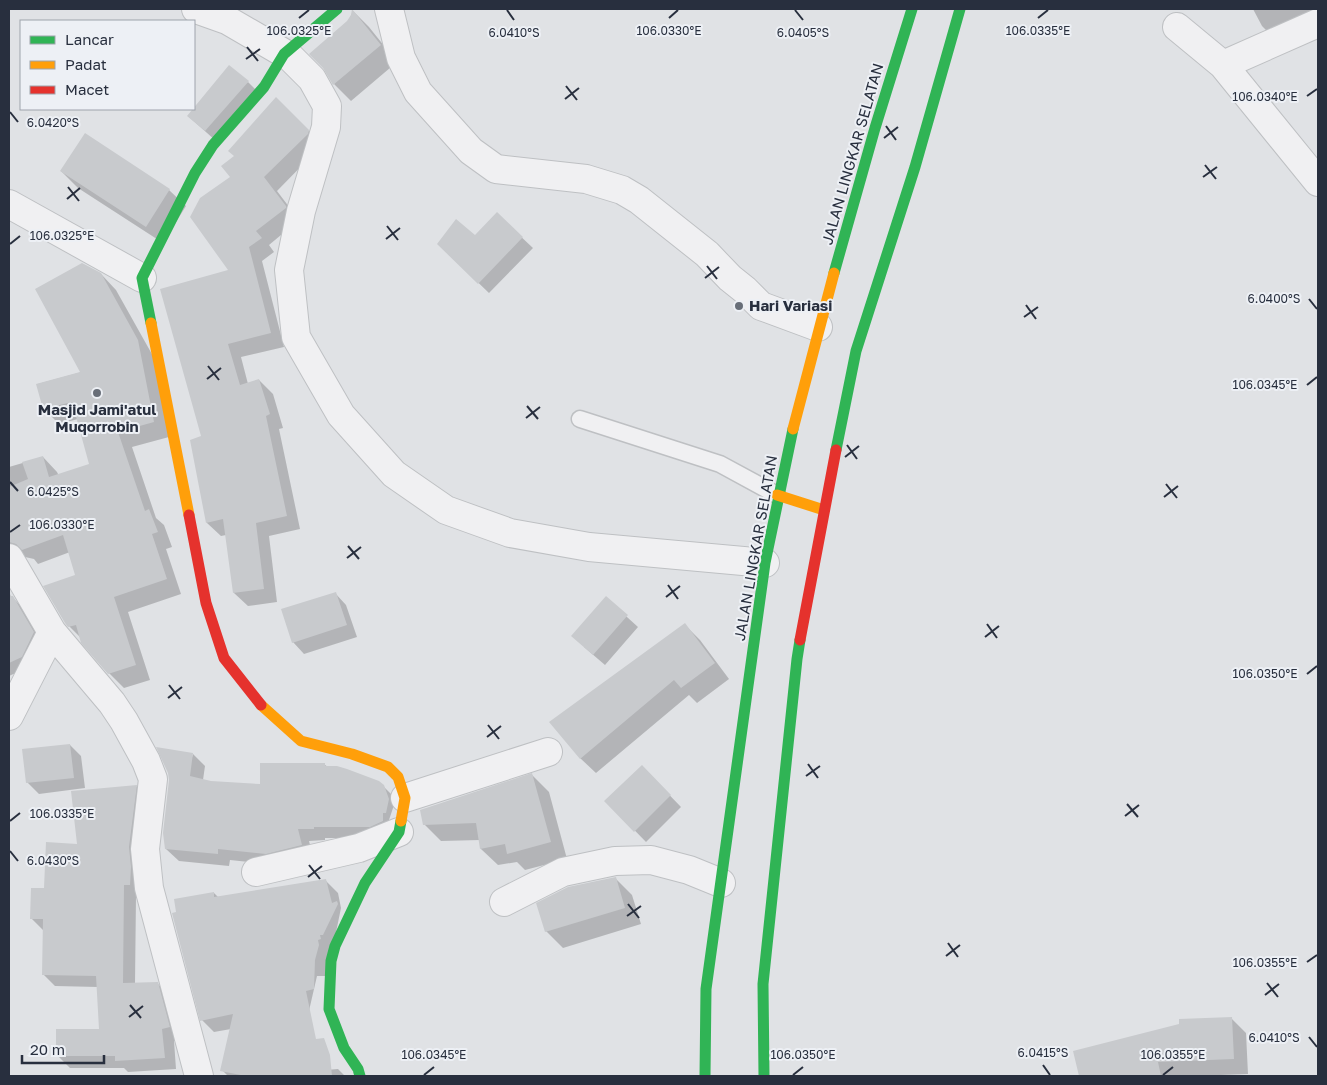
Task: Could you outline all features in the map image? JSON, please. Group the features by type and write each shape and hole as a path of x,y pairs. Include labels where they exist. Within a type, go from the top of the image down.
{"main road":[{"path":"337,9 284,54 264,87 213,145 195,173 142,278 206,603 224,658 262,707 301,741 352,754 388,767 398,777 405,798 399,832 365,883 335,946 331,961 329,1010 344,1048 358,1069 360,1076"},
{"name":"JALAN LINGKAR SELATAN","path":"704,1076 706,990 777,495 818,327 870,144 912,9"},
{"path":"764,1076 763,984 797,658 824,510 856,351 915,167 960,9"},
{"path":"777,495 824,510"}],"street":[{"path":"196,9 227,20 284,54 312,79 327,106 326,128 301,211 289,270 296,337 341,415 394,474 446,510 510,533 589,547 766,563"},
{"path":"389,9 401,58 418,92 471,150 485,161 496,168 586,179 622,190 639,200 707,254 761,306 818,327"},
{"path":"1223,65 1318,23"},
{"path":"1177,27 1223,65 1318,182"},
{"path":"9,204 142,278"},
{"path":"10,561 52,632 124,721 146,761 153,779 145,849 149,888 199,1076"},
{"path":"9,716 52,632"},
{"path":"405,798 548,752"},
{"path":"256,872 359,848 399,832"},
{"path":"504,902 563,872 615,861 652,860 689,870 720,883"}],"lane":[{"path":"580,419 720,464 777,495"}],"building":[{"path":"352,9 381,45 333,85 323,68 309,54 347,21"},
{"path":"229,65 249,81 205,131 187,116 192,110 195,110 195,106"},
{"path":"276,97 309,130 308,134 264,177 286,208 256,231 262,238 249,247 271,333 228,344 240,385 259,379 270,414 266,416 287,516 256,523 264,589 233,593 223,519 206,523 190,440 201,436 160,289 228,270 190,217 200,198 230,177 221,166 234,156 228,151"},
{"path":"85,133 170,189 146,227 60,171"},
{"path":"497,212 523,237 478,284 437,244 456,219 475,235"},
{"path":"82,263 101,273 138,340 154,422 118,432 145,511 149,509 158,532 152,534 167,579 114,597 136,665 108,674 81,643 76,625 68,627 65,623 43,586 75,575 63,535 22,550 16,544 9,542 9,487 28,479 22,462 43,456 49,477 89,464 72,402 43,409 36,384 80,372 35,289"},
{"path":"9,592 34,632 22,657 9,663"},
{"path":"336,592 347,625 292,643 281,609"},
{"path":"606,596 628,615 593,655 571,636"},
{"path":"685,623 715,663 681,688 674,680 580,759 549,722"},
{"path":"70,744 74,778 26,783 22,749"},
{"path":"156,747 193,753 190,776 211,781 260,784 260,763 325,763 325,766 337,766 379,781 384,785 389,799 386,813 383,813 383,821 370,827 314,827 314,829 298,829 302,845 266,854 218,849 218,854 165,849 163,833 169,780 168,773"},
{"path":"642,765 671,795 634,832 604,801"},
{"path":"532,773 551,842 507,854 505,844 480,849 476,823 423,825 420,810"},
{"path":"137,785 129,847 130,885 124,885 123,983 158,982 170,1027 162,1029 165,1058 115,1061 115,1056 56,1056 56,1029 99,1029 96,976 42,975 43,919 30,919 31,888 44,888 46,842 77,844 71,791"},
{"path":"616,877 625,908 545,932 536,903 568,887"},
{"path":"326,879 332,903 337,901 338,904 323,935 320,935 321,939 318,940 314,989 306,991 316,1039 324,1038 330,1055 332,1076 246,1076 220,1071 233,1014 200,1021 172,913 176,912 174,899 214,892 214,897"},
{"path":"1232,1017 1234,1059 1158,1062 1161,1076 1079,1076 1073,1051 1179,1024 1179,1019"}],"traffic: fast":[{"path":"151,323 142,278 195,173 213,145 264,87 284,54 337,9"},
{"path":"834,273 875,128 912,9"},
{"path":"836,450 856,351 915,167 960,9"},
{"path":"705,1076 706,989 765,563 793,429"},
{"path":"764,1076 763,984 800,640"},
{"path":"360,1076 358,1069 344,1048 329,1009 331,961 335,946 365,883 399,832 401,821"}],"traffic: slow":[{"path":"793,429 834,273"},
{"path":"151,323 189,515"},
{"path":"777,495 824,510"},
{"path":"261,705 301,741 352,754 388,767 398,777 405,798 401,821"}],"traffic: jam":[{"path":"800,640 836,450"},
{"path":"189,515 206,603 224,658 261,705"}],"place":[{"name":"Hari Variasi","path":"739,306"},
{"name":"Masjid Jami'atul Muqorrobin","path":"97,393"}]}
